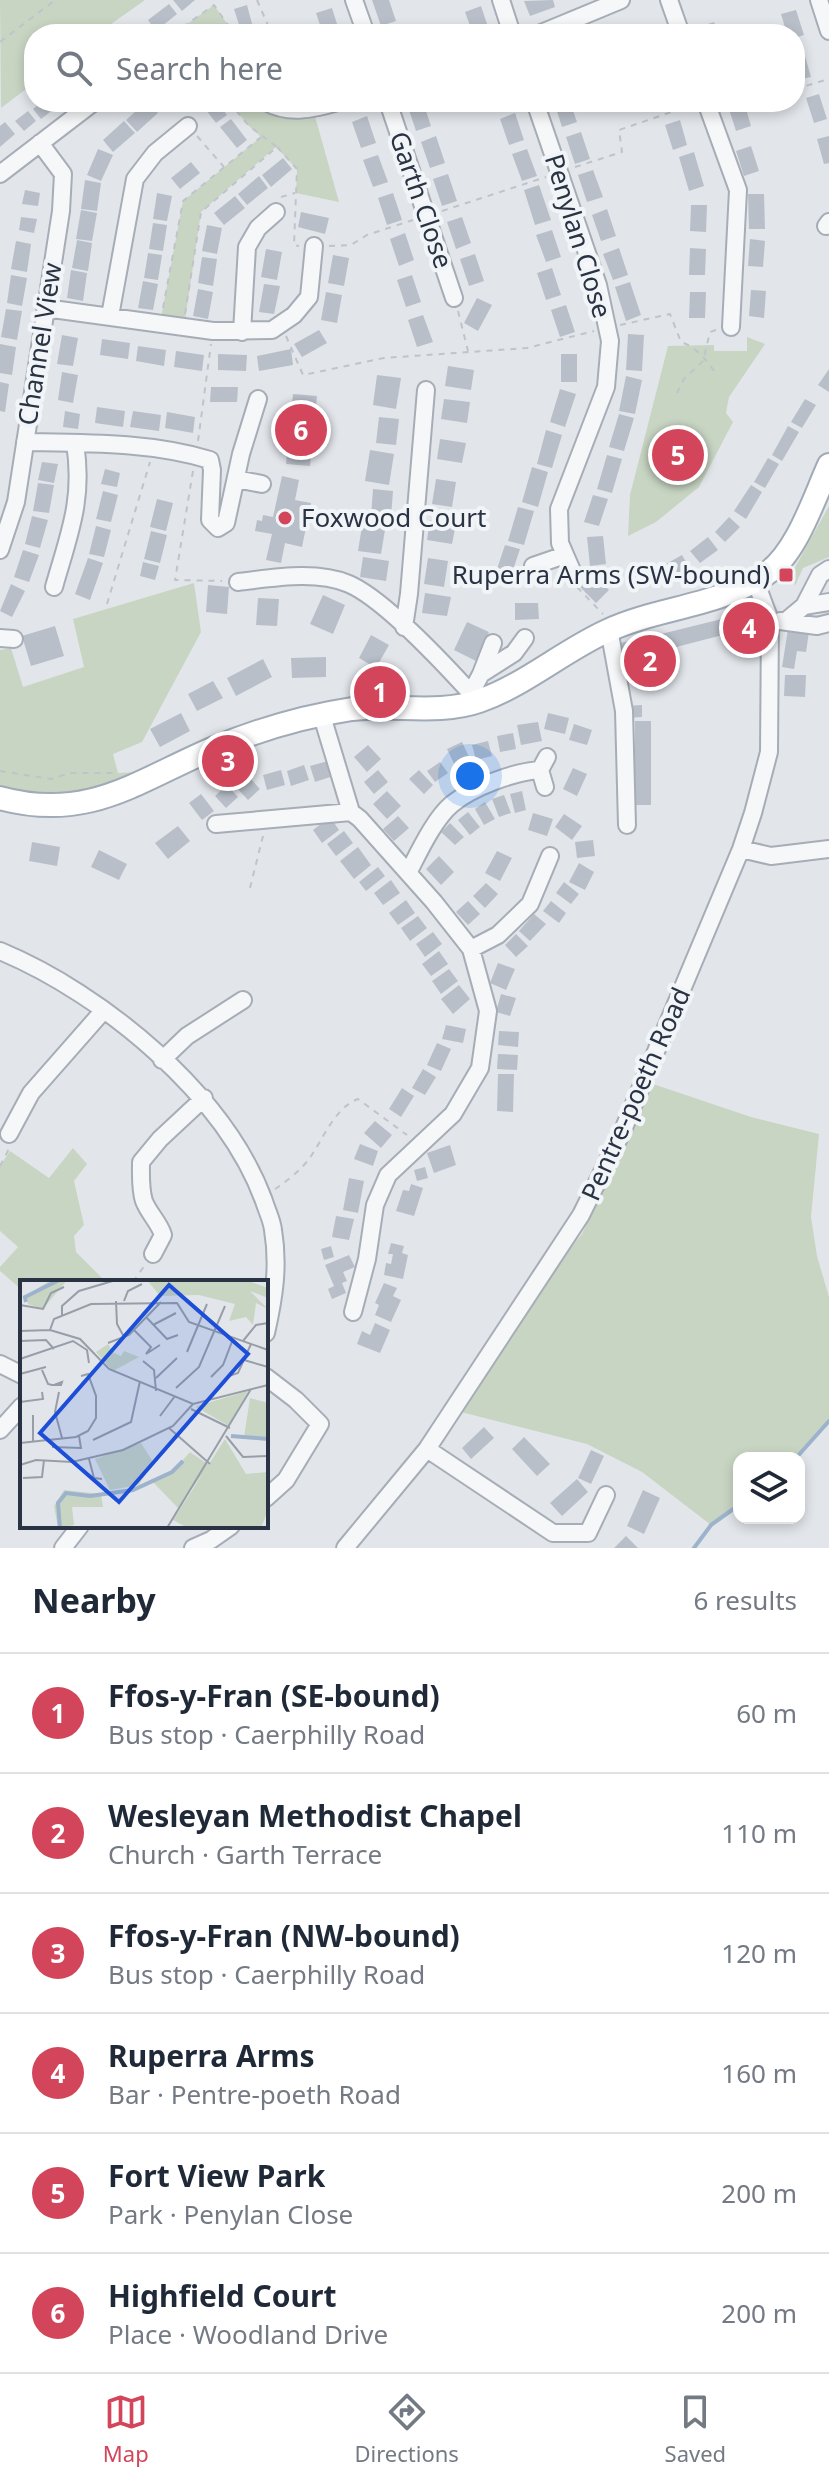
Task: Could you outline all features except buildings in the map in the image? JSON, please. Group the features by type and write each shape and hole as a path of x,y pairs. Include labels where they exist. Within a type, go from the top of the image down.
{"main road":[{"path":"0,798 20,804 78,804 110,797 215,748 273,728 353,709 438,708 474,697 607,622 702,603 769,573 800,530 829,465"}],"street":[{"path":"354,0 362,24"},
{"path":"501,0 509,24"},
{"path":"556,24 586,7 621,0"},
{"path":"669,0 677,24"},
{"path":"819,0 829,31"},
{"path":"0,174 81,112"},
{"name":"Garth Close","path":"391,112 454,298"},
{"name":"Penylan Close","path":"538,112 598,285 610,341 606,387 559,509 560,543 573,573"},
{"path":"707,112 738,190 731,327"},
{"path":"110,316 135,179 155,153 188,126"},
{"name":"Channel View","path":"1,542 16,502 61,211 63,174 40,143"},
{"path":"242,332 247,247 258,228 276,212"},
{"path":"45,308 213,331 272,330 294,315 309,297 314,246"},
{"path":"404,627 426,390"},
{"path":"25,442 154,450 210,460 210,520 218,528 226,523 258,399"},
{"path":"54,587 77,507 79,468 75,443"},
{"path":"236,479 262,484"},
{"path":"533,566 565,555"},
{"path":"804,606 820,575 829,569"},
{"path":"238,582 311,576 349,584 376,602 404,627 474,697 493,643"},
{"name":"Pentre-poeth Road","path":"345,1548 427,1449 581,1215 623,1130 741,849 769,752 778,620 755,580"},
{"path":"778,620 804,606 829,602"},
{"path":"778,620 817,626 829,623"},
{"path":"607,622 624,711 627,825"},
{"path":"481,674 514,653 525,638"},
{"path":"322,716 351,812 408,873 471,949 488,1011 480,1068 453,1114 388,1175 375,1205 367,1259 353,1312"},
{"path":"408,873 451,804 486,785 543,764 545,787"},
{"path":"216,824 351,812"},
{"path":"741,849 771,856 829,849"},
{"path":"471,949 498,935 530,904 550,856"},
{"path":"2,952 55,979 104,1010 204,1098 253,1171 273,1229 277,1288 268,1325"},
{"path":"162,1060 187,1036 243,1000"},
{"path":"9,1134 31,1093 104,1010"},
{"path":"153,1254 163,1235 145,1203 141,1162 160,1139 204,1098"},
{"path":"0,1364 20,1374"},
{"path":"268,1379 320,1424 286,1480 268,1496"},
{"path":"0,1430 20,1408"},
{"path":"427,1449 548,1536 588,1533 606,1495"},
{"path":"63,1548 78,1528"},
{"path":"193,1548 228,1528"}],"path":[{"path":"0,42 55,0"},
{"path":"257,0 267,24"},
{"path":"187,24 214,5 227,24"},
{"path":"805,86 829,79"},
{"path":"237,112 297,169 294,245 314,246 351,245 367,235 622,152 619,130 673,112"},
{"path":"188,126 224,167"},
{"path":"160,323 183,201 262,136"},
{"path":"184,327 201,212 277,147"},
{"path":"454,298 468,352"},
{"path":"281,324 303,375 384,358 527,348 670,314 681,342 704,357 717,375"},
{"path":"677,393 684,379 704,357 710,332 731,327"},
{"path":"213,331 175,580 238,582"},
{"path":"107,604 154,450"},
{"path":"573,573 577,586 607,622"},
{"path":"0,771 51,779 70,773 118,773"},
{"path":"250,888 267,820"},
{"path":"262,1197 308,1162 329,1126 350,1102 358,1099 425,1141"},
{"path":"0,1166 10,1151 9,1134"},
{"path":"134,1280 153,1254"}],"green space":[{"path":"0,0 145,0 111,24 24,24 24,91 1,108"},
{"path":"214,5 227,24 187,24"},
{"path":"237,112 314,112 339,202 296,193 297,169 276,147 201,212 184,327 160,323 183,201 261,137"},
{"path":"747,337 765,344 729,397 726,413 733,422 699,487 656,522 628,536 630,495 668,346 714,345 714,351 747,351"},
{"path":"829,506 829,557 803,568 795,586 793,571"},
{"path":"194,583 201,632 142,742 113,754 118,773 141,772 110,797 0,798 0,650 11,648 23,687 84,667 73,619"},
{"path":"653,1084 751,1117 819,1134 811,1217 817,1256 829,1297 829,1421 801,1452 733,1452 733,1509 711,1525 642,1472 587,1444 461,1412 505,1341 561,1259 582,1234"},
{"path":"73,1148 87,1164 74,1181 84,1225 74,1236 76,1252 104,1280 20,1280 20,1288 0,1271 18,1247 0,1231 0,1166 10,1151 49,1178"}],"waterway":[{"path":"801,1452 829,1421"},
{"path":"694,1548 711,1525 733,1509"}],"place":[{"name":"Highfield Court","path":"301,430"},
{"name":"Fort View Park","path":"678,455"},
{"name":"Foxwood Court","path":"285,518"},
{"name":"Ruperra Arms (SW-bound)","path":"786,575"},
{"name":"Ruperra Arms","path":"749,628"},
{"name":"Wesleyan Methodist Chapel","path":"650,661"},
{"name":"Ffos-y-Fran (SE-bound)","path":"380,692"},
{"name":"Ffos-y-Fran (NW-bound)","path":"228,761"}]}
